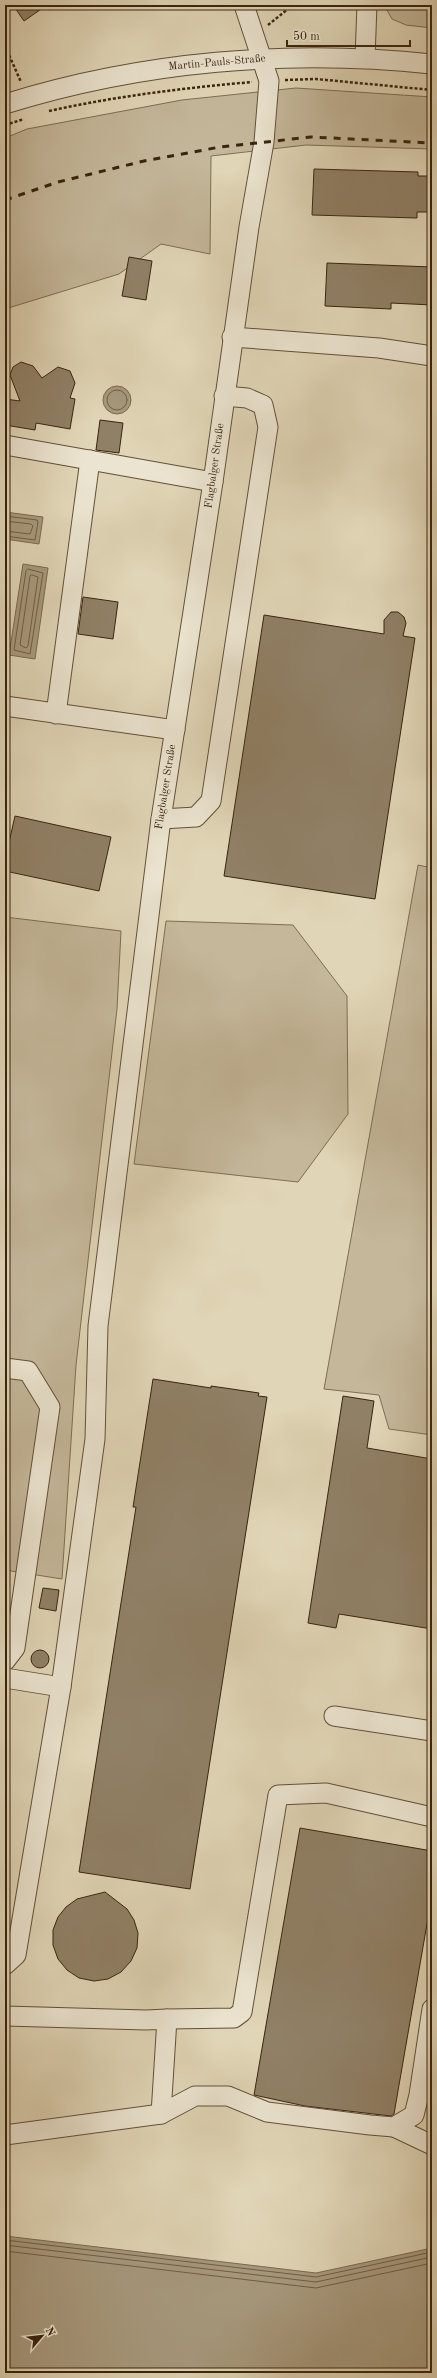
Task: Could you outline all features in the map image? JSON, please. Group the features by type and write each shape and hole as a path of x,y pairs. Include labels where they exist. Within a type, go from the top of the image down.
{"street":[{"name":"Flagbalger Straße","path":"5,1965 16,1955 60,1687 95,1439 98,1326 160,819 213,482 248,227 264,142 269,81 244,5"},
{"path":"365,58 367,5"},
{"name":"Martin-Pauls-Straße","path":"5,104 86,81 162,68 262,59 365,58 432,64"},
{"path":"232,337 378,348 432,356"},
{"path":"160,819 196,816 211,801 268,427 263,405 247,398 224,396"},
{"path":"5,445 213,482"},
{"path":"56,714 90,460"},
{"path":"5,706 175,730"},
{"path":"5,1368 28,1371 50,1407 15,1648 5,1661"},
{"path":"5,1678 60,1687"},
{"path":"334,1716 432,1732"},
{"path":"5,2016 146,2020 234,2018 242,2012 278,1795 326,1793 432,1817"},
{"path":"394,2127 414,2115 420,2095 432,2009"},
{"path":"161,2114 167,2019"},
{"path":"5,2135 161,2114 195,2096 228,2096 267,2112 394,2127 432,2145"}],"path":[{"path":"254,37 293,5"},
{"path":"6,48 15,65"},
{"path":"43,113 102,99 170,90 269,81 316,79 432,90"},
{"path":"5,125 30,117"}],"shaded area":[{"path":"384,5 432,5 432,28 406,25 392,19"},
{"path":"296,88 432,97 432,149 306,145 211,156 210,254 161,244 119,274 5,309 5,138 27,129 182,100"},
{"path":"418,865 432,868 432,1435 389,1429 379,1395 324,1389"},
{"path":"5,917 121,931 117,1009 76,1365 62,1579 5,1570"},
{"path":"166,921 293,925 347,996 348,1114 298,1182 134,1164"}],"water":[{"path":"117,386 127,390 131,400 127,410 117,414 107,410 103,400 107,390"},
{"path":"5,512 43,517 39,544 5,539"},
{"path":"23,564 48,568 35,659 9,655"},
{"path":"5,2236 316,2273 432,2248 432,2373 5,2373"}],"building":[{"path":"13,5 47,5 24,21"},
{"path":"314,169 418,172 418,176 432,176 432,212 417,212 417,218 312,215"},
{"path":"129,257 152,261 146,300 122,296"},
{"path":"327,263 432,267 432,305 391,303 391,309 325,306"},
{"path":"21,362 33,366 42,378 58,367 70,371 75,383 70,398 75,399 70,429 36,423 35,430 5,425 5,399 20,401 10,375 13,367"},
{"path":"100,420 123,423 119,453 96,450"},
{"path":"83,597 118,602 113,639 78,634"},
{"path":"391,612 398,612 404,617 406,623 403,636 415,638 375,899 224,876 264,615 384,634 384,620"},
{"path":"15,816 111,837 99,891 5,871 5,860"},
{"path":"153,1379 211,1388 211,1386 259,1393 258,1396 267,1397 190,1889 79,1872 136,1507 133,1507"},
{"path":"343,1396 374,1401 367,1448 432,1459 432,1629 339,1614 336,1628 308,1623"},
{"path":"43,1588 59,1590 56,1611 39,1608"},
{"path":"36,1650 44,1650 49,1655 47,1666 44,1668 36,1668 31,1663 31,1655"},
{"path":"300,1828 432,1851 432,1895 394,2114 391,2116 305,2106 254,2095"},
{"path":"105,1892 127,1909 134,1920 138,1933 137,1948 131,1961 121,1972 108,1979 94,1981 79,1978 67,1970 58,1959 53,1945 53,1930 58,1917 66,1907 77,1899"}],"railway":[{"path":"5,200 58,182 144,161 220,147 311,137 432,143"}]}
